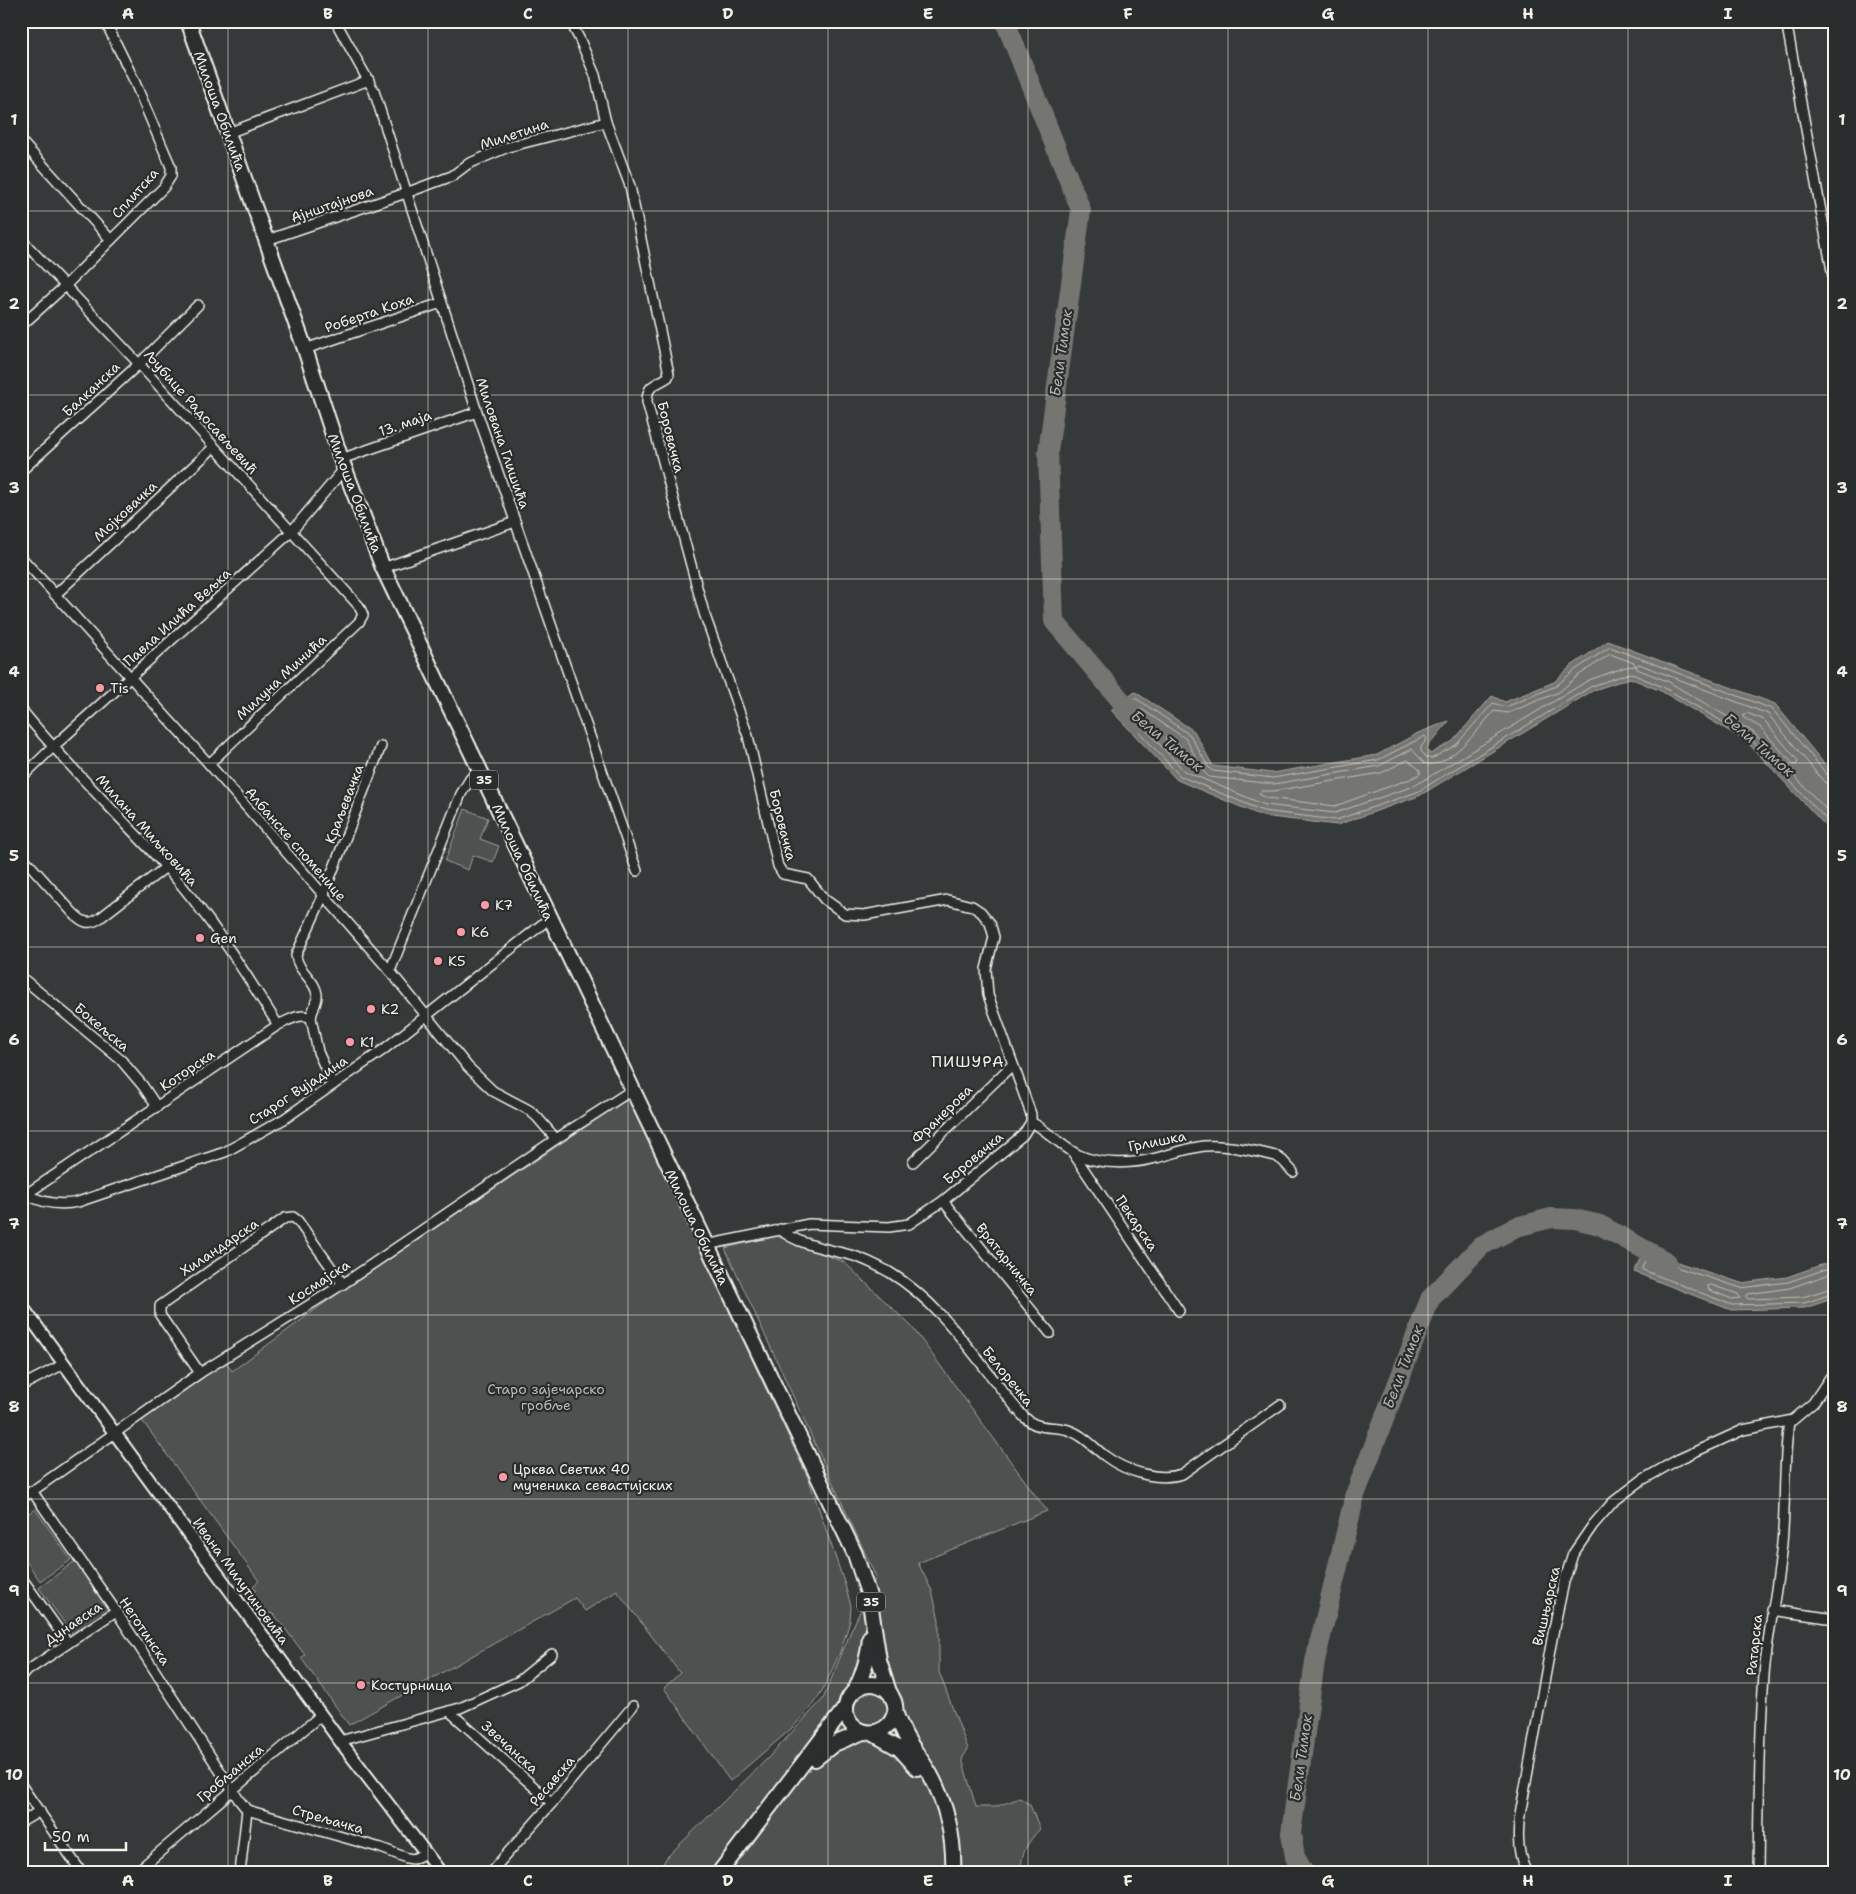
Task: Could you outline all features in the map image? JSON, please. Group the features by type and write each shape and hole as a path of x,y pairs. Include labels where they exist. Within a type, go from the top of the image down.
{"main road":[{"name":"Милоша Обилића","path":"190,22 305,349 343,464 384,568 861,1568 870,1596 879,1660 889,1692"},
{"name":"Милоша Обилића","path":"837,1516 861,1586 870,1633 868,1657 863,1675 856,1689"},
{"path":"856,1689 863,1685 872,1684 880,1686 889,1692"},
{"name":"35","path":"719,1873 792,1780 846,1707 848,1699 856,1689"},
{"name":"35","path":"792,1780 834,1744 868,1733 879,1732 888,1727 894,1718 895,1712 895,1702 889,1692"},
{"path":"846,1707 850,1722 856,1728 900,1749 910,1758 923,1778 943,1827 947,1873"},
{"path":"895,1712 905,1735 928,1770 940,1796 950,1831 953,1873"}],"street":[{"name":"Сплитска","path":"21,326 65,286 164,187 172,172 133,78 105,21"},
{"name":"Боровачка","path":"570,21 595,75 606,122 630,186 669,367 668,378 652,386 647,392 647,402 704,613 748,736 780,870 788,876 808,879 824,899 845,914 864,915 948,900 972,906 980,912 990,924 994,937 986,969 988,995 1030,1114 1031,1122 1023,1135 943,1201 915,1221 902,1226 809,1224 706,1244"},
{"path":"1786,21 1835,287"},
{"name":"Милована Глишића","path":"338,26 374,91 477,412 637,871"},
{"path":"228,133 369,80"},
{"name":"Милетина","path":"406,193 452,176 468,164 508,147 606,122"},
{"path":"21,141 111,240"},
{"name":"Ајнштајнова","path":"267,240 406,193"},
{"name":"Љубице Радосављевић","path":"21,238 139,364 359,606"},
{"name":"Роберта Коха","path":"305,349 441,303"},
{"name":"Балканска","path":"21,471 139,364 198,305"},
{"name":"13. маја","path":"343,464 477,412"},
{"name":"Мојковачка","path":"55,594 214,447"},
{"name":"Павла Илића Вељка","path":"21,778 291,532 343,464"},
{"path":"384,568 516,522"},
{"name":"Албанске споменице","path":"21,557 209,764 390,971 482,1082 493,1091 533,1113 556,1139"},
{"name":"Милуна Минића","path":"209,764 359,622 362,615 359,606"},
{"name":"Милана Миљковића","path":"21,709 52,748 166,867 223,941 278,1025"},
{"name":"Краљевачка","path":"311,1018 317,992 297,963 296,955 323,896 381,746"},
{"path":"390,971 461,794 470,779 480,771"},
{"path":"21,854 73,914 82,922 88,923 100,918 166,867"},
{"name":"Старог Вујадина","path":"23,1196 42,1202 69,1204 211,1158 251,1138 383,1050 550,918"},
{"name":"Бокељска","path":"21,977 116,1056 143,1086 157,1107"},
{"name":"Которска","path":"23,1196 278,1025 302,1016 311,1018"},
{"path":"311,1018 318,1052 333,1085"},
{"name":"Франерова","path":"913,1162 1012,1064"},
{"name":"Космајска","path":"21,1499 200,1373 343,1284 556,1139 632,1090"},
{"name":"Грлишка","path":"1031,1122 1043,1128 1071,1151 1081,1156 1098,1160 1124,1162 1154,1158 1204,1146 1220,1146 1276,1156 1292,1172"},
{"name":"Пекарска","path":"1071,1151 1179,1311"},
{"name":"Вратарничка","path":"943,1201 1050,1333"},
{"name":"Хиландарска","path":"200,1373 160,1315 159,1309 162,1303 285,1218 293,1217 298,1221 343,1284"},
{"name":"Белоречка","path":"780,1229 784,1234 872,1263 911,1287 954,1330 1024,1417 1035,1425 1066,1429 1073,1432 1083,1437 1107,1457 1130,1469 1163,1477 1182,1474 1280,1405"},
{"name":"Ивана Милутиновића","path":"21,1305 340,1741 441,1873"},
{"path":"21,1386 64,1364"},
{"name":"Вишњарска","path":"1527,1873 1519,1852 1517,1833 1554,1628 1564,1582 1573,1554 1593,1525 1613,1502 1642,1480 1679,1459 1743,1430 1775,1422 1788,1422 1803,1413 1835,1370"},
{"name":"Ратарска","path":"1758,1873 1764,1675 1771,1610 1782,1546 1788,1422"},
{"name":"Неготинска","path":"32,1491 116,1611 232,1788"},
{"path":"21,1577 68,1643"},
{"path":"1771,1610 1835,1619"},
{"name":"Дунавска","path":"21,1675 116,1611"},
{"path":"340,1741 449,1711 496,1693 519,1681 552,1654"},
{"name":"Ресавска","path":"490,1873 552,1803 633,1706"},
{"name":"Звечанска","path":"449,1711 552,1803"},
{"name":"Гробљанска","path":"135,1873 232,1788 321,1715"},
{"path":"21,1784 82,1873"},
{"path":"232,1788 247,1810 240,1872"},
{"name":"Стрељачка","path":"247,1810 381,1848 407,1858 413,1859 426,1853"},
{"path":"21,1822 40,1811"}],"green space":[{"path":"465,809 488,818 480,839 499,846 493,862 473,855 468,870 445,861"},
{"name":"Старо зајечарско гробље","path":"624,1101 630,1101 809,1480 851,1606 850,1621 839,1655 822,1691 808,1711 791,1729 730,1781 664,1688 680,1673 617,1591 585,1611 575,1598 349,1725 301,1658 305,1655 274,1614 265,1612 251,1594 256,1590 253,1586 259,1581 141,1419 226,1362 232,1371 330,1299"},
{"path":"777,1236 844,1262 912,1327 1047,1511 918,1563 932,1591 939,1620 939,1672 968,1749 962,1759 976,1807 995,1807 1020,1798 1030,1805 1040,1829 1025,1849 1021,1867 1022,1873 657,1873 667,1857 767,1759 823,1699 876,1577 725,1248"},
{"path":"35,1509 71,1560 40,1581 21,1554 21,1518"},
{"path":"75,1561 110,1610 74,1636 39,1588"}],"water":[{"path":"1608,641 1775,704 1835,777 1835,836 1746,741 1661,691 1630,678 1594,690 1419,796 1337,825 1262,816 1177,780 1111,710 1135,692 1194,731 1213,766 1272,773 1377,755 1418,733 1449,721 1426,749 1430,754 1453,741 1492,696 1505,702 1554,682 1571,666"},
{"path":"1646,1247 1680,1263 1741,1283 1787,1277 1835,1260 1835,1298 1805,1308 1731,1310 1634,1272"}],"waterway":[{"name":"Бели Тимок","path":"1005,21 1081,210 1048,452 1054,621 1139,722"},
{"name":"Бели Тимок","path":"1304,1873 1295,1857 1291,1833 1315,1661 1355,1495 1430,1299 1481,1246 1516,1227 1551,1218 1575,1219 1600,1225 1667,1262"}],"place":[{"name":"Tis","path":"100,688"},
{"name":"K7","path":"485,905"},
{"name":"K6","path":"461,932"},
{"name":"Gen","path":"200,938"},
{"name":"K5","path":"438,961"},
{"name":"K2","path":"371,1009"},
{"name":"K1","path":"350,1042"},
{"name":"Црква Светих 40 мученика севастијских","path":"503,1477"},
{"name":"Костурница","path":"361,1685"}],"district":[{"name":"ПИШУРА","path":"968,1061"}]}
